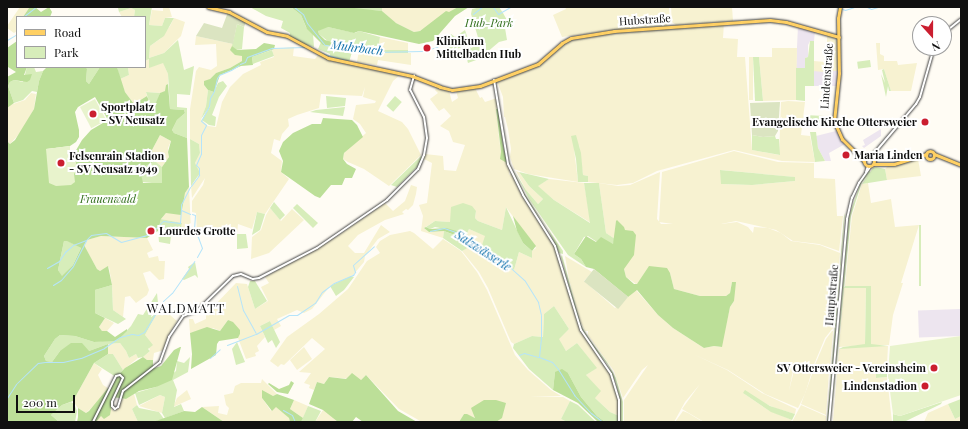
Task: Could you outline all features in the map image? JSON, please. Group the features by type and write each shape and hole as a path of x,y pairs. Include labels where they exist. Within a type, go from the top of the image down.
{"main road":[{"path":"208,7 229,12 267,32 287,36 319,54 356,65 414,76 440,87 452,90 473,87 493,81"},
{"name":"Lindenstraße","path":"840,8 838,75 834,121 842,139 858,156 872,162"},
{"name":"Hubstraße","path":"493,81 538,64 562,43 571,38 638,29 760,20 782,21 839,37"},
{"path":"833,35 839,41"},
{"path":"865,159 881,164 894,164 927,155 930,151 934,156"},
{"path":"927,155 931,159 934,156 945,157 961,165"}],"street":[{"path":"952,26 961,19"},
{"name":"Hauptstraße","path":"829,422 847,219 852,198 860,180 866,174 872,162 876,150 912,109 920,97 932,56"},
{"path":"93,422 116,376 120,375 123,378 112,402 112,408 115,409 118,407 123,391 160,362 169,337 183,316 198,310 233,276 241,274 253,279 259,278 317,248 387,200 420,167 426,148 426,128 422,112 410,90 414,76"},
{"path":"493,81 508,164 523,195 555,246 581,330 611,374 619,400 619,422"}],"shaded area":[{"path":"20,7 29,8 24,16 16,16 16,32 14,33 7,28"},
{"path":"163,7 169,7 172,17 165,18 162,26 149,25 152,10 163,11"},
{"path":"382,7 458,7 420,31 414,32 394,22 382,11"},
{"path":"565,7 669,7 670,23 667,26 613,30 562,37 553,15 566,9"},
{"path":"671,7 732,7 733,21 676,25 672,22"},
{"path":"131,8 135,10 134,16 121,16 119,12"},
{"path":"174,18 185,22 181,36 164,53 149,58 150,46 160,39"},
{"path":"724,23 723,38 738,39 737,57 745,57 752,150 779,155 781,102 805,102 801,135 810,136 815,162 782,161 734,150 657,171 633,183 617,185 588,182 588,176 583,175 579,145 574,149 578,182 528,174 514,169 510,157 511,149 508,129 504,117 503,97 497,81 541,63 559,46 571,38 615,32"},
{"path":"798,26 815,31 814,41 810,41 808,45 808,57 805,58 805,68 796,68"},
{"path":"196,36 233,44 242,56 242,61 230,68 216,73 204,85 208,90 206,106 201,119 208,126 216,127 222,102 230,87 243,74 261,65 260,62 274,57 272,49 294,47 293,56 315,59 318,55 362,67 400,75 393,81 378,111 402,122 408,129 421,155 389,186 364,169 343,159 344,153 366,133 360,124 353,119 356,105 375,103 376,101 363,97 365,87 362,96 321,94 319,108 288,119 289,126 282,134 280,141 274,139 271,153 282,161 281,172 289,179 265,214 257,212 252,229 238,224 237,235 225,231 207,230 207,234 197,233 196,213 192,212 192,201 203,185 205,178 192,198 191,186 198,178 195,163 200,153 199,144 190,139 190,109 196,71 199,67 211,70 217,66 216,44 195,45"},
{"path":"827,36 834,38 838,42 838,71 827,71"},
{"path":"380,37 408,43 408,50 378,50"},
{"path":"876,43 880,43 880,54 884,56 884,61 897,61 898,65 917,63 911,91 891,91 884,69 878,70"},
{"path":"772,48 797,48 796,100 763,101 759,57 772,57"},
{"path":"359,50 366,52 411,53 411,65 378,60 377,65 357,62"},
{"path":"749,57 753,57 753,100 749,100"},
{"path":"149,59 163,62 168,74 168,84 166,85 166,91 161,93 146,92 147,96 134,104 125,92 120,79 129,75 128,68 146,68 146,60"},
{"path":"814,61 825,62 824,72 813,71"},
{"path":"814,71 838,71 838,86 814,86"},
{"path":"437,87 449,91 452,102 458,98 456,91 475,88 480,98 482,97 485,102 497,98 498,109 496,109 501,152 510,170 509,175 511,173 522,196 555,247 579,327 610,373 618,398 619,416 610,412 595,398 586,375 596,368 577,343 566,351 558,339 569,329 554,306 544,314 543,337 532,336 514,344 511,342 488,288 479,272 462,251 474,242 466,236 469,229 486,236 481,248 501,259 514,270 519,252 532,258 532,251 536,248 506,207 502,230 478,221 475,218 476,211 450,222 435,221 424,228 429,232 444,231 443,238 421,231 423,216 419,205 427,203 432,163 424,159 425,154 443,156 444,170 456,171 465,145 453,142 449,131 440,126 451,116 444,108 439,111 430,99 438,93 435,90"},
{"path":"31,93 36,94 34,109 21,132 10,144 7,141 7,108 10,105 25,100"},
{"path":"881,129 881,136 864,148 862,146 865,145 863,140"},
{"path":"836,131 845,144 829,153 831,161 825,161 818,148 816,136"},
{"path":"160,135 171,141 168,148 169,157 162,167 155,161 152,150"},
{"path":"734,151 778,162 814,163 814,178 835,179 837,216 843,216 839,251 819,244 793,241 776,230 736,221 721,224 673,224 659,222 662,172","holes":["721,170 794,177 795,181 752,185 721,184"]},
{"path":"918,159 921,176 887,180 885,169 889,165"},
{"path":"516,171 519,172 529,186 543,199 538,204 526,190"},
{"path":"660,172 657,219 661,224 721,224 737,222 748,227 753,233 754,227 768,228 781,233 791,241 820,245 840,253 833,328 825,338 813,367 794,365 789,391 795,366 813,368 805,394 798,408 765,394 728,370 693,354 727,370 762,393 796,409 795,414 775,408 743,393 768,410 792,420 790,422 704,422 682,409 700,384 685,402 674,422 624,422 624,400 648,365 642,370 623,398 614,371 588,335 588,331 585,331 580,321 569,279 565,256 592,272 584,281 615,308 636,290 658,315 673,328 704,348 714,346 721,347 730,307 734,301 732,282 730,293 726,296 700,296 674,289 670,273 636,284 626,277 624,269 624,230 616,221 615,239 606,233 599,183 618,186 630,185"},
{"path":"549,179 584,183 591,223 554,200 537,186"},
{"path":"868,183 871,203 891,199 895,227 919,225 893,315 889,345 871,345 871,286 845,286 852,216 862,184"},
{"path":"411,185 417,187 416,194 413,205 408,210 406,209 402,212 404,214 385,220 358,235 348,246 355,253 364,253 381,225 390,232 378,239 365,256 364,262 353,275 330,286 312,309 304,313 297,310 277,319 281,326 274,330 270,321 260,326 265,337 257,346 259,351 255,353 256,356 246,359 238,338 240,334 228,320 220,331 213,328 190,333 189,319 193,319 195,324 206,319 206,316 211,309 236,283 247,284 255,309 268,301 261,287 269,283 265,277 336,237 385,203 393,211 405,201"},
{"path":"189,187 191,231 180,232 182,223 161,219 183,199"},
{"path":"270,208 281,221 292,209 304,220 269,253 251,259 252,237 261,230"},
{"path":"410,231 433,249 443,239 461,251 477,272 487,290 515,355 528,370 551,390 561,396 530,397 563,397 570,401 561,419 567,422 496,422 497,419 476,418 464,414 459,422 422,422 399,409 366,375 361,380 329,377 324,384 317,382 314,390 309,388 310,385 304,383 311,373 299,372 325,349 312,338 284,365 281,364 278,367 270,361 287,337 319,314 348,289 367,261 380,253 376,247 380,241 390,235"},
{"path":"101,236 147,238 153,250 147,253 149,258 158,256 159,261 165,261 164,279 159,280 150,271 143,273 149,290 147,295 136,303 130,296 125,297 123,317 113,310 112,285 109,267 100,271 97,269 84,246 87,240"},
{"path":"866,287 865,345 839,347 844,288"},
{"path":"960,309 961,336 919,337 918,310"},
{"path":"156,315 170,315 177,321 168,336 164,350 154,353 153,360 147,360 143,357 150,351 145,335"},
{"path":"105,318 114,323 107,331 102,331 99,327"},
{"path":"832,331 830,369 814,367 826,339"},
{"path":"120,343 129,358 136,354 138,358 123,370 113,354 108,354 108,344"},
{"path":"857,346 888,346 887,365 862,366 863,372 876,371 877,378 887,377 892,422 833,422 839,349"},
{"path":"304,347 312,359 297,370 290,360"},
{"path":"94,363 102,369 98,375 103,385 108,388 100,400 86,413 78,408 73,401"},
{"path":"814,369 829,371 826,415 801,404"},
{"path":"262,379 277,394 262,398 271,411 276,406 289,418 290,422 224,422 202,407 219,406 218,413 227,415 229,408 226,405 224,395 233,393 235,386 241,383 261,383"},
{"path":"187,390 191,399 173,407 177,398"},
{"path":"134,394 137,405 132,409 138,422 96,422 101,415 109,415 110,407 114,411 118,408 121,399 126,399"},
{"path":"160,395 165,397 162,413 139,406"},
{"path":"294,400 308,406 303,418 290,409"},
{"path":"948,404 955,419 961,416 961,422 924,422 928,413"},
{"path":"801,405 826,416 826,422 792,422"},
{"path":"323,410 332,416 337,422 315,422"},
{"path":"683,411 688,413 703,422 675,422"}],"green space":[{"path":"35,7 41,12 49,7 52,12 50,16 24,16 29,8"},
{"path":"152,7 149,25 162,26 165,18 174,18 164,36 150,46 149,58 164,53 178,40 184,70 194,66 190,95 177,94 177,107 187,108 187,138 174,133 172,130 177,120 185,113 184,110 170,109 168,74 163,63 149,68 149,59 146,60 146,16 134,16 135,10 131,8 119,12 118,8"},
{"path":"250,7 291,7 301,15 306,27 313,34 314,47 306,45 290,36 290,33 281,28 283,21 266,16"},
{"path":"291,7 345,7 382,11 396,23 414,32 420,31 446,11 449,12 458,7 469,7 455,16 433,41 419,44 359,31 354,33 328,27 318,31 325,40 346,46 354,45 355,48 353,49 323,45 307,29 301,15"},
{"path":"345,7 382,7 382,11 349,9"},
{"name":"Hub-Park","path":"481,7 499,7 508,22 505,28 507,40 499,42 479,59 468,63 463,47 448,51 445,41 451,34 455,37 465,30 471,48 480,44 471,14 472,9"},
{"path":"228,12 246,22 244,27 237,24 233,44 196,36 204,23 222,28"},
{"path":"237,24 244,27 242,49 236,50 232,46"},
{"path":"322,27 355,33 359,31 380,37 378,50 408,50 408,53 371,53 359,50 359,47 354,45 346,46 329,42 319,34 318,31"},
{"path":"810,41 814,41 814,86 805,86 805,101 796,100 796,68 805,68 805,58 808,57"},
{"path":"16,42 16,68 27,68 24,75 32,74 30,80 27,82 14,80 10,82 8,86 14,103 7,108 7,77 16,72 8,67 7,48"},
{"path":"321,42 326,46 353,49 349,62 330,57 330,54 318,49"},
{"path":"264,43 275,45 274,49 252,57 253,65 241,66 220,75 214,92 208,90 204,85 204,81 210,79 216,73 230,68 242,61 242,56 235,55 230,50 232,46 237,50 256,49"},
{"path":"272,50 274,56 253,64 252,57"},
{"path":"753,57 759,57 763,101 755,101"},
{"path":"870,60 871,67 858,69 857,62"},
{"path":"27,68 34,68 36,72 43,71 37,92 32,91 23,100 14,103 8,86 10,82 14,80 23,82"},
{"name":"Frauenwald","path":"46,68 86,68 86,81 89,84 99,68 117,68 125,92 134,104 147,96 151,106 155,105 160,93 165,91 166,85 168,84 170,109 184,110 185,113 177,120 172,130 174,133 187,138 189,187 185,193 181,215 166,213 161,219 158,231 147,238 101,236 87,240 84,245 97,269 100,271 108,266 112,285 95,290 95,313 105,318 99,327 102,331 107,331 115,337 127,329 127,331 119,339 114,341 94,342 75,336 60,335 55,339 44,356 46,361 52,362 60,351 71,343 82,343 89,351 108,344 108,354 94,363 73,401 62,405 51,415 59,422 7,422 7,141 10,144 15,140 34,109 39,81 43,71","holes":["95,97 108,120 91,130 82,140 75,152 70,153 70,184 46,149 70,146 76,142 79,137 79,130 75,112 78,107","160,135 171,141 168,152 169,157 162,167 162,183 143,183 140,169 155,161 152,150","64,241 81,248 73,265 62,276 58,270"]},
{"path":"99,68 89,84 86,81 87,69"},
{"path":"117,68 128,68 129,75 120,79"},
{"path":"884,69 891,91 889,91 888,86 886,97 881,74 885,83 882,70"},
{"path":"223,81 227,86 219,97 212,115 216,117 215,126 209,125 202,120 211,105 201,119 206,106 208,90 214,92 218,83"},
{"path":"146,92 160,93 156,105 151,107"},
{"path":"326,96 346,98 345,106 327,108"},
{"path":"395,96 402,102 393,112 386,106"},
{"name":"Sportplatz - SV Neusatz","path":"95,99 106,120 91,128 80,107"},
{"path":"780,102 778,131 775,136 763,137 752,135 750,103"},
{"path":"345,107 343,116 310,112 316,110"},
{"path":"496,109 498,109 507,163 500,159 501,152"},
{"path":"804,115 825,116 825,124 804,123"},
{"path":"323,118 352,120 357,125 363,137 344,153 343,159 347,164 356,169 352,178 345,178 342,185 331,185 320,198 281,172 283,161 279,151 283,142 293,133 312,124 321,124"},
{"path":"810,132 816,132 818,148 825,161 815,162"},
{"path":"576,135 581,153 583,175 588,176 588,182 578,182 576,159 571,136"},
{"path":"752,135 763,137 775,136 776,139 779,139 780,155 752,150"},
{"path":"190,139 199,144 200,153 195,163 200,173 191,186"},
{"name":"Felsenrain Stadion - SV Neusatz 1949","path":"70,146 70,153 75,157 77,169 74,174 75,182 71,185 56,186 49,183 46,149"},
{"path":"421,156 422,158 418,166 397,187 391,185"},
{"path":"155,161 162,167 162,184 142,182 140,169"},
{"path":"510,164 524,193 563,251 563,254 559,253 548,229 521,191"},
{"path":"876,167 885,169 887,180 862,184 873,168"},
{"path":"720,170 795,177 795,181 752,185 721,184"},
{"path":"870,170 870,173 862,182 851,216 831,422 849,216 861,182"},
{"path":"515,172 526,190 538,204 543,199 529,186 519,172 549,179 538,186 554,200 590,223 584,183 599,183 606,233 615,239 613,244 597,242 588,236 584,237 574,254 581,259 586,267 568,255 529,199"},
{"path":"274,202 285,215 280,220 270,208"},
{"path":"463,203 472,206 476,211 475,218 478,221 502,230 506,207 523,243 532,251 532,258 519,252 514,270 501,259 481,248 485,236 469,229 466,236 460,232 435,227 430,229 426,227 435,221 450,222 451,207"},
{"path":"297,204 318,223 313,228 293,208"},
{"path":"257,212 265,214 260,230 252,235"},
{"path":"845,213 828,422 827,422 844,216"},
{"path":"513,216 536,246 532,251 523,243 517,231"},
{"path":"161,219 182,223 181,229 175,237 171,236 170,244 159,242 158,231"},
{"path":"617,220 625,230 633,231 636,235 634,255 624,269 626,277 634,284 637,284 649,266 667,268 670,273 674,289 700,296 726,296 730,293 732,282 736,282 734,301 730,307 722,347 714,346 704,348 673,328 658,315 637,290 628,297 594,269 586,267 581,259 574,254 586,236 596,242 601,237 613,244"},
{"path":"919,225 921,225 921,286 919,286"},
{"path":"426,227 430,229 446,228 460,232 470,239 468,240 444,231 429,232 424,228"},
{"path":"444,231 467,240 470,239 474,242 473,245 462,251 443,238"},
{"path":"237,234 246,234 248,248 237,249"},
{"path":"64,241 68,241 81,248 73,265 62,277 58,270"},
{"path":"562,255 581,325 590,340 607,362 616,378 623,402 623,422 620,422 620,401 616,383 608,365 590,342 580,325 561,257"},
{"path":"195,262 198,278 195,275 184,280 182,279 189,269 188,267"},
{"path":"594,269 628,297 618,309 584,281"},
{"path":"351,276 354,277 344,290 336,296 330,286"},
{"path":"250,281 255,281 267,301 255,309 248,287"},
{"path":"112,285 113,310 126,319 118,324 95,313 95,290"},
{"path":"845,286 871,286 871,344 888,346 839,349 843,347 865,344 866,288 844,288"},
{"path":"157,293 158,303 153,313 156,315 145,335 153,345 148,349 150,351 143,357 138,358 136,354 129,358 120,343 108,344 89,351 60,351 52,362 46,361 44,356 55,339 60,335 75,336 94,342 119,339 131,326 138,314 143,315"},
{"path":"554,306 569,329 559,339 566,351 577,343 597,368 586,375 601,391 595,398 610,412 619,416 618,422 605,422 597,416 581,397 568,373 555,372 553,390 529,369 513,348 514,344 532,336 543,337 544,314"},
{"path":"228,320 233,322 240,330 238,338 219,341 217,344 216,355 191,369 192,354 190,333 207,327 220,331"},
{"path":"270,321 280,342 276,348 272,340 268,343 260,326"},
{"name":"Lindenstadion","path":"961,336 961,395 900,416 893,414 888,376 890,346"},
{"path":"237,342 245,362 236,365 232,349"},
{"path":"180,347 172,380 156,387 139,391 126,399 113,397 110,415 104,419 101,416 96,422 77,422 78,408 86,413 89,411 108,388 110,389 116,377 125,368 143,357 147,360 153,360 153,366 155,368 161,366 174,350"},
{"path":"108,354 113,354 123,370 116,377 94,363"},
{"path":"190,357 188,372 173,380 177,390 174,407 181,404 184,411 165,418 162,413 165,397 160,395 139,405 135,393 156,387 176,371 177,361 184,363"},
{"path":"887,365 887,377 876,378 876,371 863,372 862,366"},
{"path":"562,369 568,373 581,397 597,416 605,422 598,422 578,403 553,390 555,372"},
{"path":"352,373 361,380 366,375 398,411 417,422 363,422 356,417 352,422 338,422 323,410 309,404 317,382 324,384 329,377 346,379"},
{"path":"291,381 294,383 288,394 277,392 268,384 269,383 279,389 289,385"},
{"path":"262,390 273,396 277,394 294,400 290,409 303,418 301,422 290,422 289,418 276,407 272,411 262,398"},
{"path":"745,390 770,406 795,414 792,420 771,412 743,393"},
{"path":"961,399 961,416 955,419 948,404"},
{"path":"484,400 496,400 506,403 502,418 496,422 459,422 464,414 475,418 471,408"},
{"path":"570,401 578,405 596,422 567,422 561,419"},
{"path":"71,402 74,404 77,411 75,422 59,422 51,415 62,405"},
{"path":"942,402 941,404 904,422 893,422 893,414 900,416"},
{"path":"137,405 139,408 159,412 164,419 153,422 138,422 132,409"},
{"path":"308,406 321,411 315,422 301,422"},
{"path":"202,407 224,422 153,422 184,411 195,412"}],"waterway":[{"name":"Muhrbach","path":"24,16 36,7"},
{"name":"Muhrbach","path":"294,7 303,14 307,23 325,45 375,52 422,51 437,47"},
{"name":"Muhrbach","path":"473,14 482,7"},
{"name":"Muhrbach","path":"493,7 498,14 510,7"},
{"path":"836,7 845,10 854,7"},
{"path":"867,7 871,9 878,7"},
{"name":"Muhrbach","path":"7,40 16,35"},
{"path":"240,64 245,62 247,57 272,48 304,47"},
{"path":"321,53 346,60"},
{"path":"191,186 199,175 199,168 196,165 201,154 201,135 206,125 201,121 209,106 210,98 214,91 217,78 219,75 239,65"},
{"path":"190,187 181,205 181,210 190,214"},
{"path":"53,285 61,280 73,266 86,240 91,235 106,233 121,242 144,236 151,233 163,221 180,223 181,210"},
{"path":"192,214 195,215 194,229 197,236"},
{"name":"Salzwässerle","path":"430,231 444,228 461,234 504,262 525,281 538,302 541,315 539,357 552,362 574,395 591,413 603,422"},
{"path":"197,257 202,248 198,237"},
{"path":"47,268 59,261 65,252 73,245 86,240"},
{"name":"Salzwässerle","path":"227,345 256,334 289,315 297,315 315,303 322,292 334,283 353,275 355,272 353,265 374,246"},
{"path":"17,383 38,363 63,362 81,358 104,348 120,337 132,334 138,335 144,332 163,301 172,293 194,261"},
{"name":"Salzwässerle","path":"237,286 243,310 256,333"},
{"name":"Salzwässerle","path":"210,358 220,349"},
{"name":"Salzwässerle","path":"519,355 524,353 538,357"},
{"path":"7,398 16,384"},
{"path":"283,410 292,415 295,422"}],"place":[{"name":"Klinikum Mittelbaden Hub","path":"427,48"},
{"name":"Sportplatz - SV Neusatz","path":"93,114"},
{"name":"Evangelische Kirche Ottersweier","path":"925,122"},
{"name":"Maria Linden","path":"846,155"},
{"name":"Felsenrain Stadion - SV Neusatz 1949","path":"61,163"},
{"name":"Lourdes Grotte","path":"151,231"},
{"name":"SV Ottersweier - Vereinsheim","path":"934,368"},
{"name":"Lindenstadion","path":"925,386"}],"district":[{"name":"WALDMATT","path":"186,308"}]}
